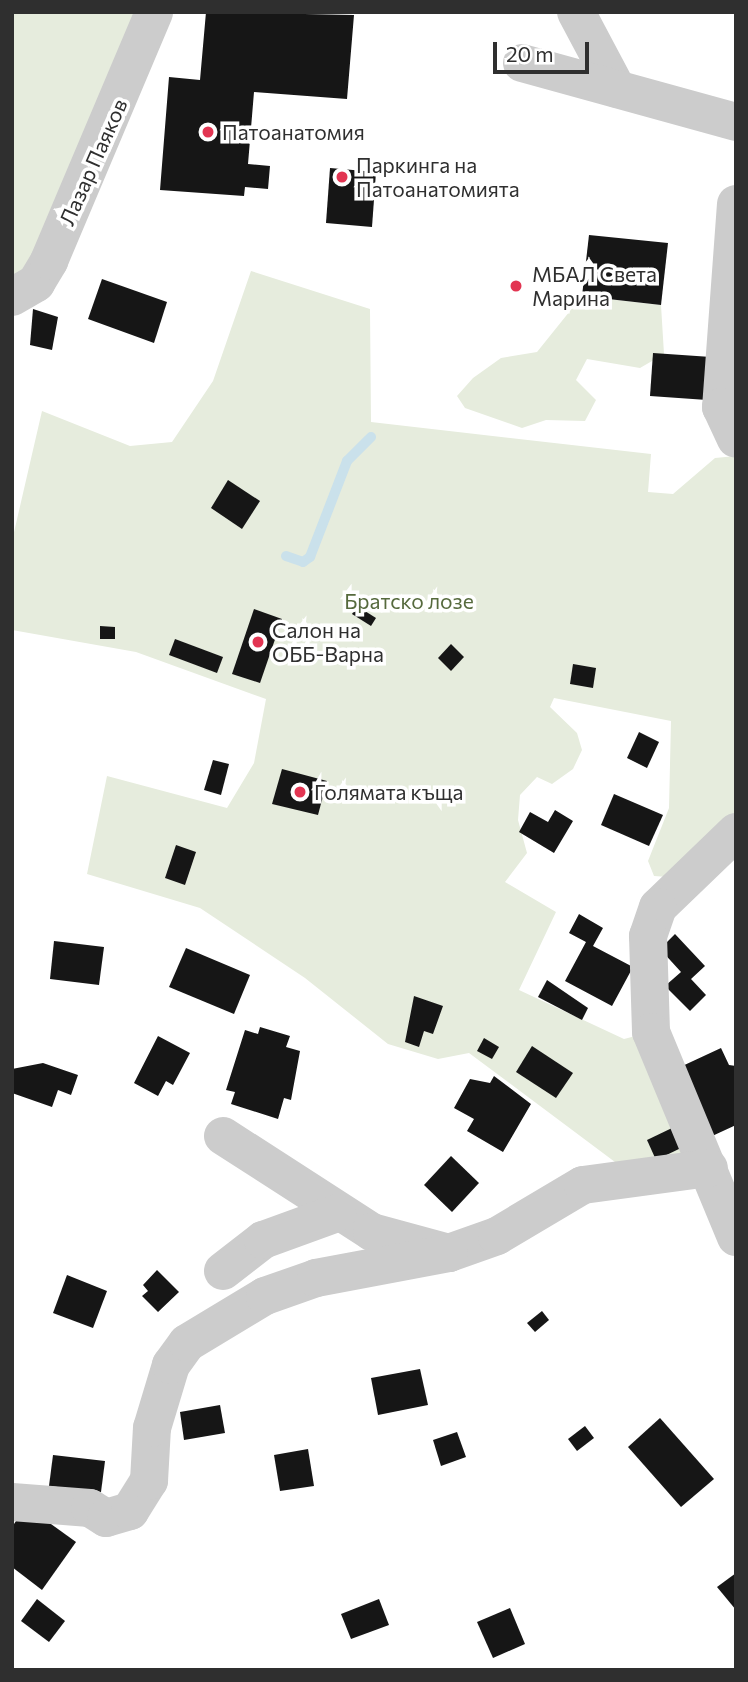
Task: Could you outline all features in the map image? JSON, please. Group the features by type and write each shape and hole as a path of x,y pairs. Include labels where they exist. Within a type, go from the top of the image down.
{"street":[{"name":"Лазар Паяков","path":"12,297 36,283 49,261 155,12"},
{"path":"576,12 617,89"},
{"path":"522,63 736,122"},
{"path":"736,204 721,407 736,439"},
{"path":"736,832 658,906 648,936 651,1032 709,1168 722,1215 736,1237"},
{"path":"223,1136 262,1156 337,1213 372,1232 449,1253"},
{"path":"12,1502 90,1508 106,1518 130,1510 149,1481 152,1428 171,1365 187,1343 265,1296 316,1278 449,1253 496,1236 583,1185 709,1168"},
{"path":"223,1271 263,1240 337,1213"}],"green space":[{"path":"12,12 154,12 12,297"},
{"name":"Братско лозе","path":"251,271 370,309 371,422 651,454 648,492 673,494 715,458 736,456 736,826 682,878 654,876 648,861 669,808 671,721 554,698 550,707 577,733 582,750 573,769 552,784 537,777 520,795 518,820 527,853 505,882 556,912 519,990 624,1039 651,1032 704,1149 623,1168 469,1053 438,1059 388,1044 305,978 200,908 87,874 107,776 227,808 254,763 266,699 136,652 12,630 12,541 42,411 130,446 172,442 213,381"},
{"path":"582,296 661,305 664,354 640,368 587,359 576,380 596,400 585,421 546,420 522,428 465,408 457,396 473,378 501,358 537,352"}],"building":[{"name":"Патоанатомия","path":"206,12 354,15 347,99 254,92 248,164 270,166 268,189 245,187 244,196 160,190 169,77 200,80"},
{"path":"330,168 376,172 372,227 326,223"},
{"path":"589,235 668,243 661,305 582,296"},
{"path":"102,279 167,302 154,343 88,319"},
{"path":"33,309 58,317 52,350 30,345"},
{"path":"653,353 711,357 707,400 650,396"},
{"path":"228,480 260,501 242,529 211,508"},
{"path":"357,606 376,618 371,626 352,614"},
{"name":"Салон на ОББ-Варна","path":"254,609 282,619 260,683 232,674"},
{"path":"100,626 115,627 115,639 100,639"},
{"path":"175,639 223,657 217,673 169,655"},
{"path":"451,644 464,657 451,671 438,658"},
{"path":"573,664 596,668 593,688 570,684"},
{"path":"639,732 659,742 647,768 627,758"},
{"path":"213,760 229,764 221,795 204,790"},
{"name":"Голямата къща","path":"282,769 327,781 318,815 272,804"},
{"path":"614,794 663,815 649,846 601,825"},
{"path":"555,810 573,821 554,853 519,832 530,812 548,822"},
{"path":"176,845 196,852 185,885 165,878"},
{"path":"579,914 603,928 593,946 633,967 612,1006 565,981 586,942 569,933"},
{"path":"675,934 705,966 691,979 706,995 690,1011 665,986 681,972 660,949"},
{"path":"54,941 104,947 99,985 50,979"},
{"path":"186,948 250,975 234,1014 169,987"},
{"path":"547,980 588,1008 582,1020 538,997"},
{"path":"414,996 443,1006 433,1034 424,1031 419,1047 405,1042"},
{"path":"260,1027 290,1036 286,1047 300,1051 291,1100 284,1098 278,1119 231,1104 235,1092 226,1090 245,1030 258,1034"},
{"path":"158,1036 190,1053 173,1085 166,1081 158,1096 134,1083"},
{"path":"484,1038 499,1047 492,1059 477,1051"},
{"path":"532,1046 573,1073 556,1098 516,1072"},
{"path":"721,1048 729,1065 736,1066 736,1125 710,1137 678,1068"},
{"path":"43,1063 78,1075 71,1095 58,1090 52,1107 12,1093 12,1069"},
{"path":"494,1076 531,1104 503,1152 467,1131 474,1119 454,1108 470,1079 490,1083"},
{"path":"672,1128 681,1148 656,1160 647,1140"},
{"path":"451,1156 479,1183 452,1212 424,1185"},
{"path":"157,1270 179,1292 158,1312 142,1296 148,1291 143,1285"},
{"path":"67,1275 107,1291 93,1328 53,1313"},
{"path":"542,1311 549,1320 535,1332 527,1323"},
{"path":"420,1369 428,1405 378,1415 371,1378"},
{"path":"220,1405 225,1433 184,1440 180,1412"},
{"path":"660,1418 714,1479 681,1507 628,1447"},
{"path":"585,1426 594,1438 577,1451 568,1439"},
{"path":"457,1432 466,1457 441,1466 433,1440"},
{"path":"308,1449 314,1486 280,1491 274,1455"},
{"path":"53,1455 105,1461 101,1492 49,1486"},
{"path":"26,1506 76,1542 42,1590 12,1567 12,1527"},
{"path":"736,1573 736,1610 717,1587"},
{"path":"37,1599 65,1621 49,1642 21,1621"},
{"path":"379,1599 389,1625 351,1639 341,1614"},
{"path":"510,1608 525,1644 493,1658 477,1622"}],"waterway":[{"path":"286,556 303,562 310,557 347,461 371,437"}],"place":[{"name":"Патоанатомия","path":"208,132"},
{"name":"Паркинга на Патоанатомията","path":"342,177"},
{"name":"МБАЛ Света Марина","path":"516,286"},
{"name":"Салон на ОББ-Варна","path":"258,642"},
{"name":"Голямата къща","path":"300,792"}]}
